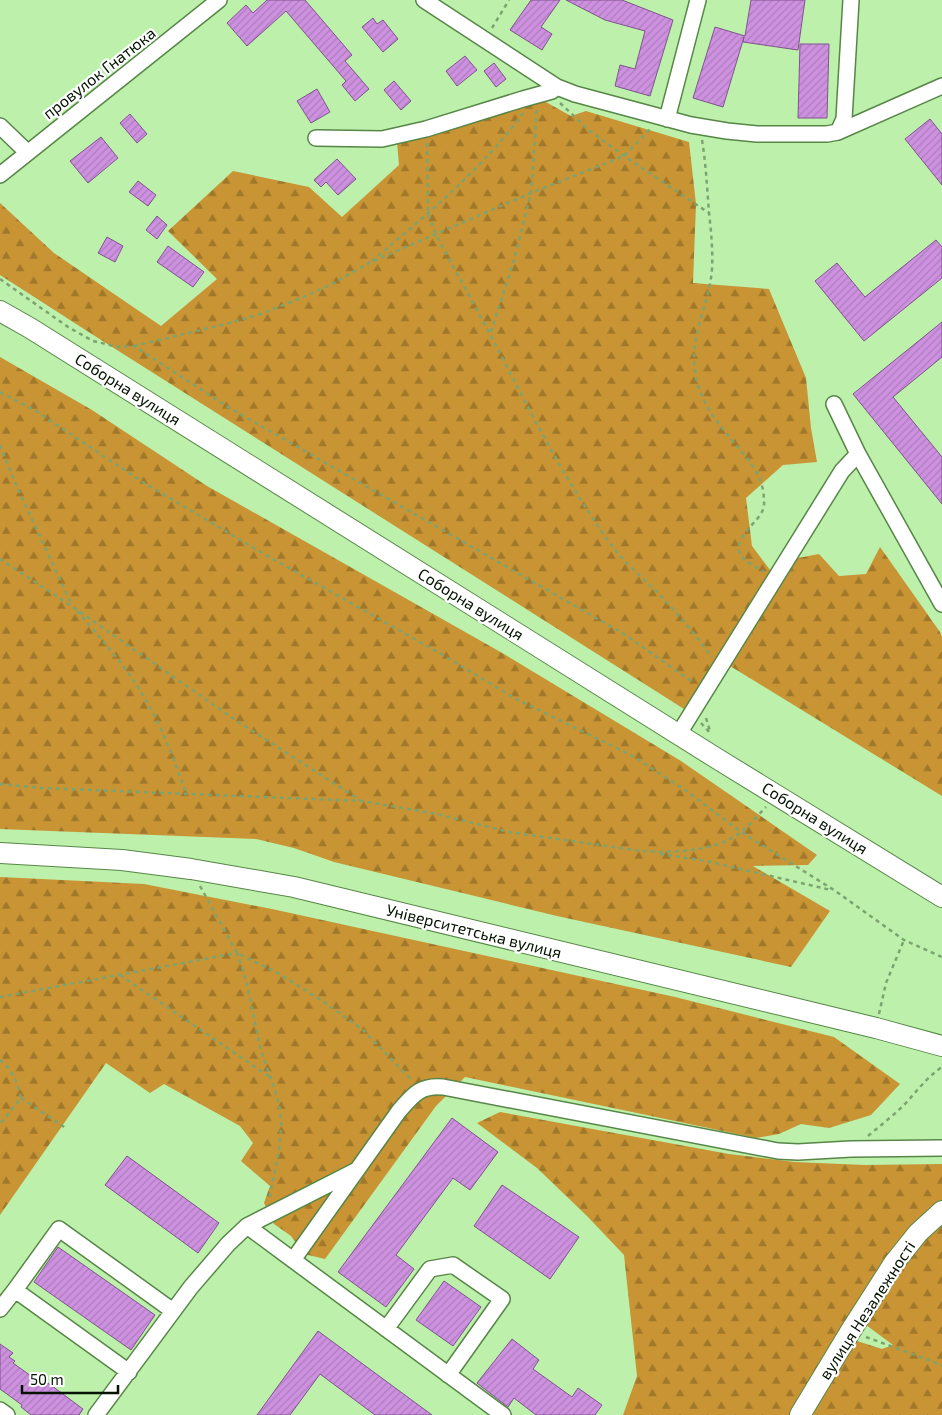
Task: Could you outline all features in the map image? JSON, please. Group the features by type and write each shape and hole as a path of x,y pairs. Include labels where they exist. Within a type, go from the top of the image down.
{"main road":[{"name":"Соборна вулиця","path":"0,311 678,735 942,897"},
{"name":"Університетська вулиця","path":"0,853 122,860 191,869 294,887 876,1028 942,1046"},
{"name":"вулиця Незалежності","path":"800,1415 894,1264 911,1241 942,1211"}],"street":[{"name":"провулок Гнатюка","path":"0,175 219,0"},
{"path":"424,0 484,40 549,91"},
{"path":"664,118 698,0"},
{"path":"838,132 844,119 851,0"},
{"path":"316,138 382,139 426,129 549,91 575,94 699,127 757,134 827,134 838,132 942,86"},
{"path":"0,126 27,152"},
{"path":"834,404 858,454 942,604"},
{"path":"678,735 842,471 858,454"},
{"path":"293,1260 400,1111 414,1094 428,1087 443,1087 760,1148 798,1152 942,1148"},
{"path":"96,1415 210,1264 247,1226 358,1169"},
{"path":"247,1226 503,1415"},
{"path":"0,1309 59,1229 173,1311"},
{"path":"386,1329 430,1269 453,1265 502,1299 448,1375"},
{"path":"15,1290 129,1372"},
{"path":"0,1410 7,1415"}],"path":[{"path":"484,40 509,0"},
{"path":"549,91 575,118 624,156 709,213"},
{"path":"490,334 513,264 531,193 549,91"},
{"path":"368,263 428,213 470,174 549,91"},
{"path":"0,278 68,327 93,341 118,347 134,346 226,324 261,314 301,298 332,284 368,263 531,193 624,156 664,118"},
{"path":"699,127 712,231 712,270 695,340 696,379 712,413 754,467 760,478 765,503 760,515 744,533 739,548 742,557 774,580"},
{"path":"426,129 428,213 436,235 559,466 585,509 615,549 694,633 720,668"},
{"path":"134,346 228,407 624,634 705,692"},
{"path":"0,392 36,411 140,481 516,699 633,756 688,792 742,832 834,890 904,940 942,956"},
{"path":"0,444 16,486 73,607 104,643 138,688 155,717 187,795"},
{"path":"0,559 73,607 237,721 362,801"},
{"path":"0,784 41,788 187,795 362,801 437,814 509,832 706,861 834,890"},
{"path":"641,852 661,853 694,850 720,843 742,832 777,795"},
{"path":"191,869 237,953 243,968 255,1026 279,1104 281,1126 278,1154 267,1215"},
{"path":"876,1028 886,983 904,940"},
{"path":"0,997 237,953 299,985 362,1029 420,1090"},
{"path":"120,975 270,1077"},
{"path":"0,1060 8,1066 17,1082 21,1098 67,1129"},
{"path":"851,1150 890,1118 928,1077 942,1067"},
{"path":"0,1124 21,1098"},
{"path":"850,1332 942,1366"}],"green space":[{"path":"544,101 571,116 586,111 689,142 696,204 693,283 769,289 806,378 811,428 817,462 783,465 746,498 752,546 770,570 777,562 819,554 839,576 866,574 880,547 942,637 942,796 717,658 684,709 0,275 0,203 54,253 161,326 217,279 168,231 233,171 309,187 342,217 399,165 397,142"},
{"path":"0,357 92,410 207,486 504,654 681,761 817,855 808,865 753,866 830,911 791,967 557,916 334,862 294,848 256,839 0,829"},
{"path":"0,877 144,884 272,909 675,997 834,1037 900,1084 871,1115 829,1128 801,1124 779,1134 756,1138 465,1077 436,1106 325,1259 304,1254 291,1236 274,1224 264,1203 270,1186 241,1161 253,1143 240,1126 164,1084 150,1093 106,1063 0,1215"},
{"path":"500,1112 729,1154 795,1162 865,1165 942,1164 942,1204 794,1415 623,1415 637,1376 624,1255 537,1168 477,1123"},
{"path":"942,1218 942,1415 810,1415 854,1340 882,1349 893,1345 862,1322 913,1244"}],"building":[{"path":"267,0 305,0 352,55 345,61 369,89 355,101 342,85 346,81 286,11 247,46 227,23 246,5 253,13"},
{"path":"531,0 560,0 541,27 552,34 542,50 510,30"},
{"path":"566,0 622,0 673,20 650,96 615,86 620,65 635,69 645,31 605,20"},
{"path":"751,0 805,0 798,50 743,42 744,37 723,107 693,98 715,27 745,36"},
{"path":"373,18 377,24 383,20 398,39 383,52 362,27"},
{"path":"800,44 829,44 827,118 798,118"},
{"path":"465,56 477,70 457,86 446,71"},
{"path":"494,63 506,79 496,87 484,71"},
{"path":"394,81 411,101 401,110 384,90"},
{"path":"317,89 330,112 311,123 297,101"},
{"path":"130,114 147,134 137,143 120,123"},
{"path":"930,119 942,134 942,185 905,139"},
{"path":"101,137 118,158 88,183 70,161"},
{"path":"337,159 356,179 338,195 326,182 321,187 314,180"},
{"path":"138,181 156,195 148,206 129,192"},
{"path":"157,216 167,225 157,239 146,230"},
{"path":"107,237 123,246 115,262 98,253"},
{"path":"936,240 942,247 942,278 864,341 815,281 837,263 865,297"},
{"path":"168,246 204,272 193,287 157,262"},
{"path":"942,322 942,357 893,397 942,457 942,504 853,394"},
{"path":"452,1118 498,1152 470,1190 453,1178 396,1255 414,1269 386,1307 338,1272"},
{"path":"127,1156 219,1223 198,1253 105,1185"},
{"path":"502,1185 579,1237 550,1279 474,1226"},
{"path":"58,1247 155,1315 131,1350 34,1282"},
{"path":"444,1281 481,1307 453,1346 416,1320"},
{"path":"318,1331 432,1415 375,1415 320,1374 290,1415 257,1415"},
{"path":"512,1339 539,1360 533,1369 572,1397 578,1388 602,1405 595,1415 536,1415 514,1398 508,1407 477,1383"},
{"path":"0,1344 13,1353 9,1357 15,1361 13,1363 45,1386 48,1383 83,1409 79,1415 31,1415 21,1407 22,1405 0,1389"}]}
